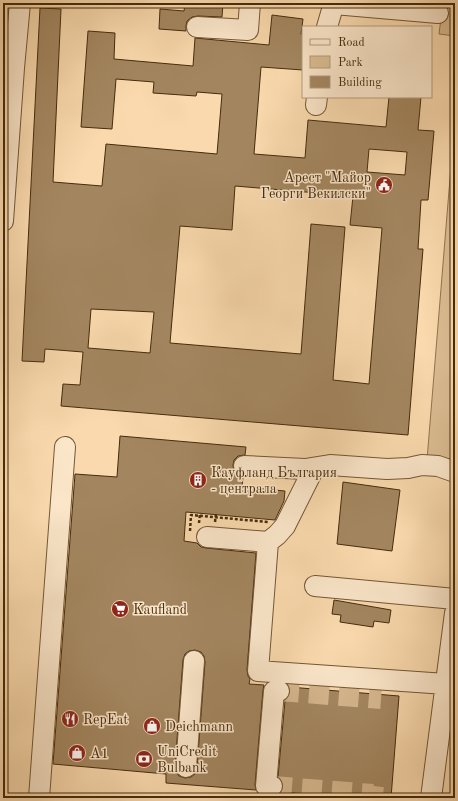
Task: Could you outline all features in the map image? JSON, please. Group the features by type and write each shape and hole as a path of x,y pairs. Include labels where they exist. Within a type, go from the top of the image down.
{"street":[{"path":"3,221 8,68 20,3"},
{"path":"198,27 248,30 250,3"},
{"path":"327,26 334,4 438,13"},
{"path":"39,798 65,447"},
{"path":"244,466 305,469 330,465 387,469 408,468 422,465 438,466 455,472"},
{"path":"199,536 268,542 277,535 286,523 314,468"},
{"path":"263,787 271,688 258,671 268,542"},
{"path":"315,586 455,599"},
{"path":"431,798 454,624"},
{"path":"186,767 194,662"},
{"path":"271,688 382,687 446,684"}],"path":[{"path":"199,536 191,515 286,523"}],"green space":[{"path":"397,3 455,8 455,36 439,34 442,10"},
{"path":"455,117 455,452 450,459 427,460"}],"building":[{"path":"185,3 223,3 222,17 192,17 187,21 186,31 159,29 160,9 184,11"},
{"path":"40,8 61,9 53,182 102,186 106,144 217,154 222,94 197,92 196,96 153,93 154,82 116,79 112,129 81,127 88,31 115,33 114,59 193,66 195,38 269,45 272,15 303,19 301,34 302,70 261,67 254,154 305,158 308,120 386,127 389,98 421,98 418,130 434,131 428,200 421,200 418,249 423,249 408,435 61,406 63,384 80,385 83,352 45,349 44,362 22,361","holes":["369,149 407,152 405,175 367,172","235,186 353,196 350,225 382,228 369,384 333,380 345,227 311,224 301,354 170,343 180,226 232,230","91,309 154,312 150,353 88,348"]},
{"path":"120,436 246,447 245,455 238,456 234,460 233,465 234,472 238,476 243,477 242,487 285,491 284,501 275,520 186,512 184,541 197,543 201,547 206,548 256,553 247,670 250,679 249,684 264,685 255,785 256,790 166,783 166,774 53,764 75,474 117,477","holes":["195,650 201,652 204,656 205,662 197,768 195,774 191,777 185,778 179,776 176,772 175,766 183,660 185,654 189,651"]},
{"path":"343,482 400,490 392,551 337,544"},
{"path":"334,600 391,610 389,623 374,621 373,627 340,622 341,615 332,614"},
{"path":"289,687 399,696 391,798 348,798 281,792 283,786 282,781 278,777 285,701 289,696"}],"tunnel":[{"path":"279,691 381,699"},
{"path":"272,786 373,794 374,786"}],"place":[{"name":"Арест \"Майор Георги Векилски\"","path":"384,185"},
{"name":"Кауфланд България - централа","path":"198,480"},
{"name":"Kaufland","path":"120,609"},
{"name":"RepEat","path":"70,719"},
{"name":"Deichmann","path":"152,726"},
{"name":"A1","path":"77,753"},
{"name":"UniCredit Bulbank","path":"144,759"}]}
